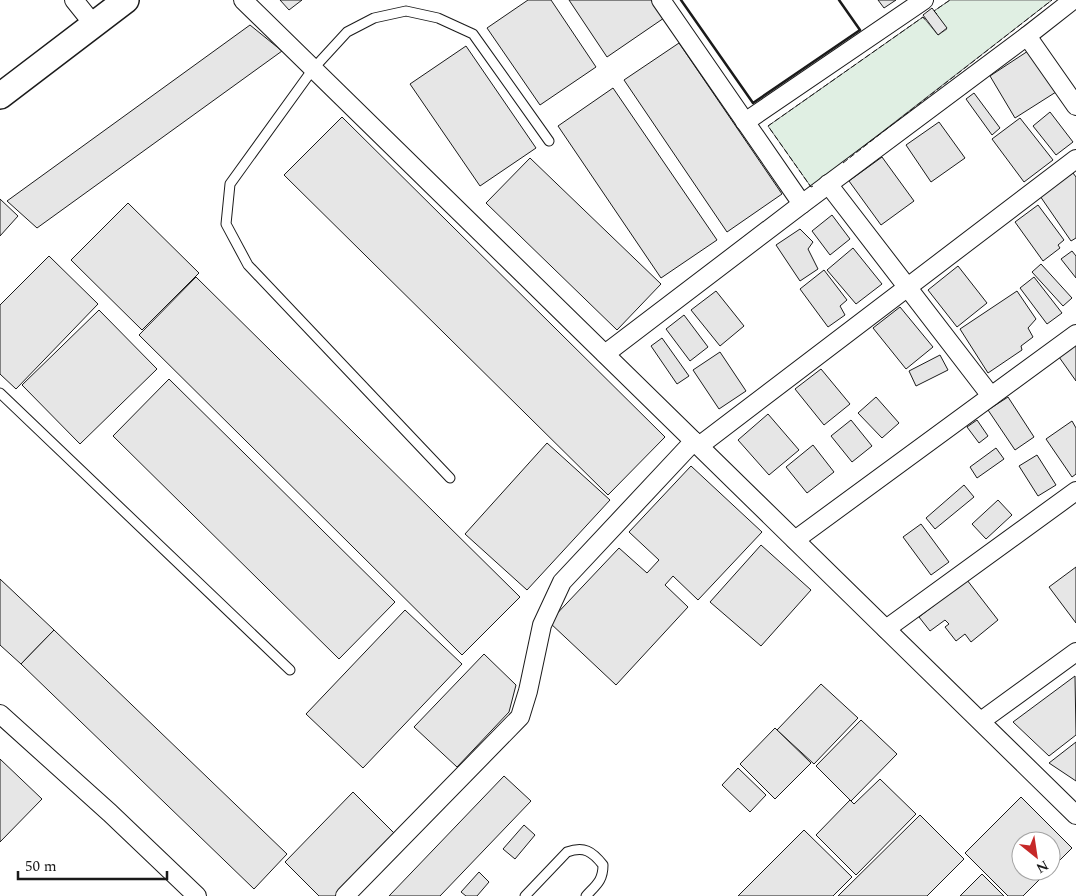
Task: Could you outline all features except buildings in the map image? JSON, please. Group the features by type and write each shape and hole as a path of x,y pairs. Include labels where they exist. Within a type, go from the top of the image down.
{"main road":[{"path":"0,96 126,0"}],"street":[{"path":"74,0 94,25"},
{"path":"243,0 1076,815"},
{"path":"661,0 802,204"},
{"path":"745,122 924,0"},
{"path":"605,354 1073,0"},
{"path":"1027,36 1076,106"},
{"path":"345,896 520,717 528,690 542,625 562,582 697,443 908,288 1076,160"},
{"path":"828,184 991,396"},
{"path":"795,540 1076,334"},
{"path":"886,629 1076,491"},
{"path":"980,721 1076,652"},
{"path":"0,714 197,896"}],"lane":[{"path":"450,478 248,264 226,224 230,184 313,69 347,32 374,18 406,11 438,18 473,34 549,141"},
{"path":"0,393 290,670"},
{"path":"525,896 567,852 575,849 584,849 592,853 603,865 600,881 586,896"}],"green space":[{"path":"950,0 1052,0 811,187 768,126 923,17 938,35 947,29 934,11"}],"fence":[{"path":"937,14 934,11 950,0"},
{"path":"843,163 1052,0"},
{"path":"813,186 811,187 768,126 923,17 926,21"}],"wall":[{"path":"681,0 753,103 860,30 839,0"}]}
